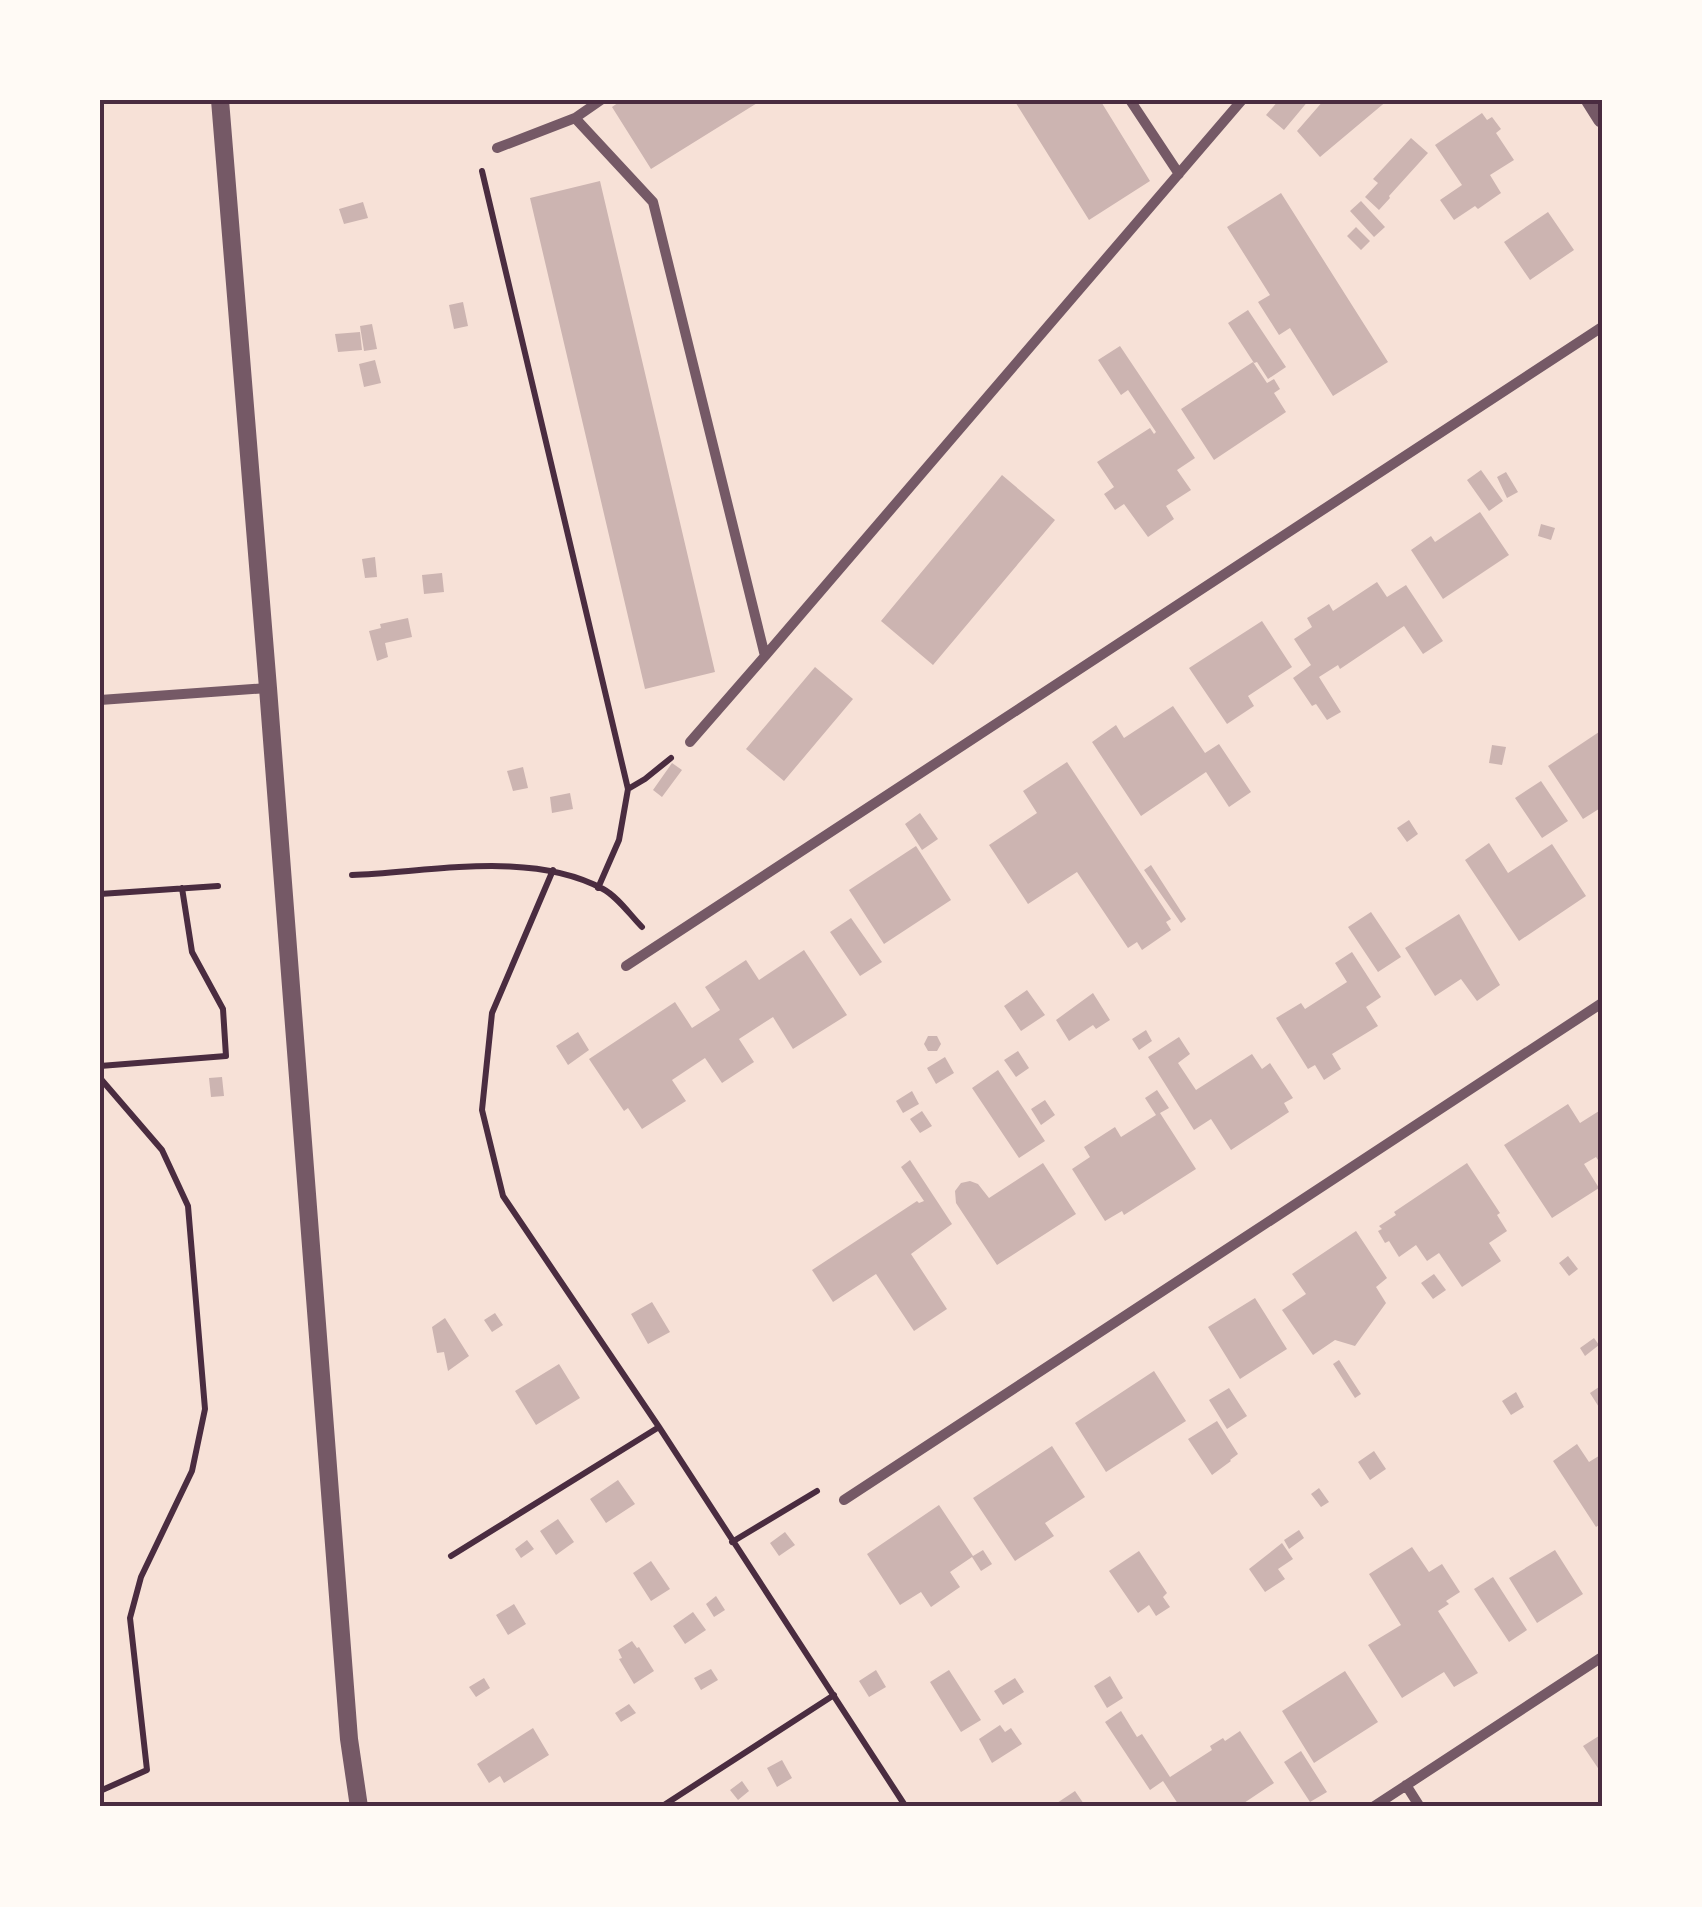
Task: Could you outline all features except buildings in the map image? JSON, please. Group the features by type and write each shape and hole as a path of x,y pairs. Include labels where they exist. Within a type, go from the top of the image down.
{"street":[{"path":"220,100 349,1740 359,1807"},
{"path":"497,148 575,118 602,100"},
{"path":"1130,100 1179,174"},
{"path":"690,742 1242,100"},
{"path":"1590,100 1602,119"},
{"path":"575,118 653,202 764,656"},
{"path":"626,966 1602,327"},
{"path":"100,700 268,688"},
{"path":"844,1500 1602,1003"},
{"path":"1372,1807 1602,1657"},
{"path":"1406,1786 1420,1807"}],"path":[{"path":"497,148 479,158 628,789 619,840 598,888"},
{"path":"628,789 690,742"},
{"path":"352,875 496,867 552,870 606,890 660,944"},
{"path":"552,870 492,1013 482,1110 503,1196 660,1427 906,1807"},
{"path":"100,894 218,886"},
{"path":"100,1066 226,1056 223,1009 192,952 182,888"},
{"path":"100,1078 162,1150 188,1206 205,1409 192,1471 142,1577 130,1618 147,1770 100,1790"},
{"path":"451,1556 660,1427"},
{"path":"732,1542 819,1490 844,1500"},
{"path":"661,1807 834,1695"}]}
